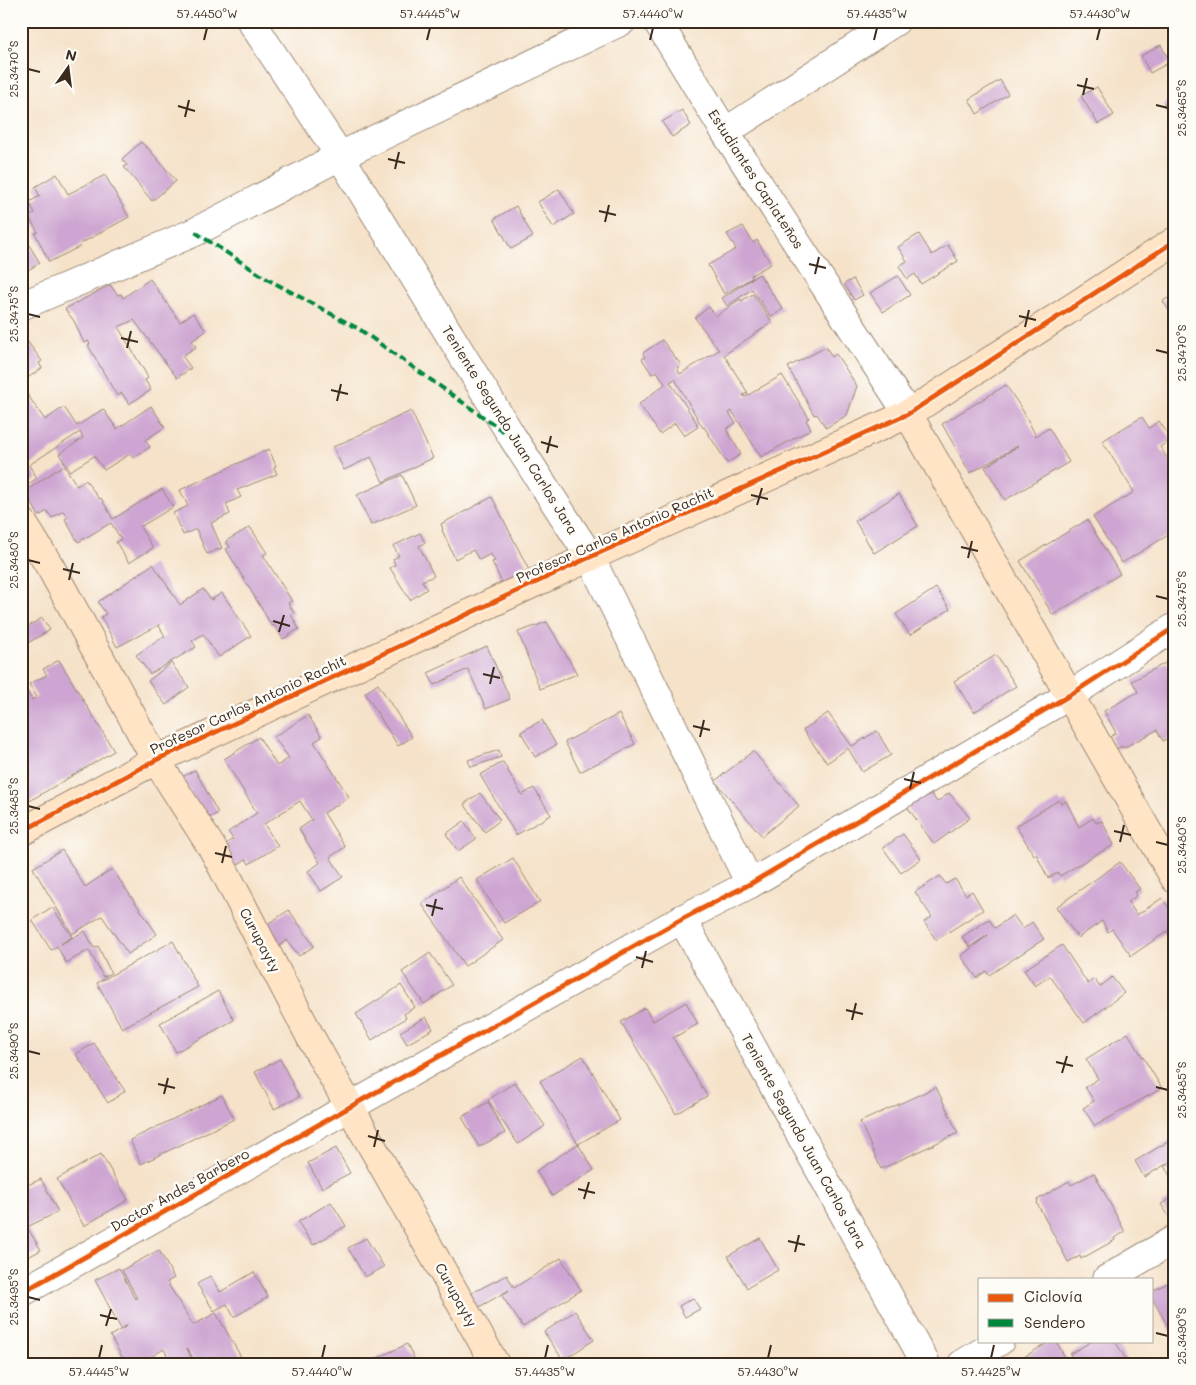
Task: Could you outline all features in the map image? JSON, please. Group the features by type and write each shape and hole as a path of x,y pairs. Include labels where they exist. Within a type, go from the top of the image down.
{"street":[{"name":"Teniente Segundo Juan Carlos Jara","path":"251,21 340,156 512,438 590,558 750,884"},
{"path":"21,306 195,232 340,156 622,21"},
{"name":"Estudiantes Capiateños","path":"657,21 725,132 908,414 1175,878"},
{"path":"725,132 896,21"},
{"name":"Profesor Carlos Antonio Rachit","path":"21,832 156,760 590,558 908,414 1175,241"},
{"name":"Curupayty","path":"21,520 52,570 156,760 214,851 312,1040 495,1364"},
{"name":"Doctor Andes Barbero","path":"21,1293 682,919 750,884 1070,695 1175,627"},
{"name":"Teniente Segundo Juan Carlos Jara","path":"682,919 926,1364"},
{"path":"1109,1278 1175,1239"},
{"path":"962,1364 998,1342"}],"building":[{"path":"1161,45 1170,62 1150,73 1141,56"},
{"path":"1000,80 1008,94 977,114 969,99"},
{"path":"1097,87 1114,115 1098,124 1081,96"},
{"path":"1175,97 1175,123 1163,104"},
{"path":"682,110 691,125 672,137 662,122"},
{"path":"141,142 176,181 152,201 124,167 127,165 122,159"},
{"path":"57,174 68,194 105,175 129,217 80,244 81,246 49,262 35,233 38,232 29,217 35,213 29,202 40,196 35,187"},
{"path":"559,189 574,214 553,227 538,202"},
{"path":"516,206 533,237 511,249 494,219"},
{"path":"743,226 753,243 757,240 771,264 751,275 752,278 724,294 708,265 736,249 727,234"},
{"path":"21,232 40,263 21,274"},
{"path":"919,234 932,255 948,245 958,261 921,284 915,274 907,279 899,266 907,261 898,247"},
{"path":"759,274 783,309 771,317 752,289 727,306 722,298"},
{"path":"898,276 910,295 883,312 870,293"},
{"path":"150,279 180,322 193,313 206,331 192,341 196,347 182,356 191,368 177,378 134,320 118,327 145,372 148,378 145,380 151,390 129,404 122,393 117,396 88,345 90,344 88,341 84,343 74,321 65,309 110,285 123,298"},
{"path":"853,279 863,295 854,300 844,284"},
{"path":"753,294 772,322 724,355 748,393 743,395 745,397 782,375 809,418 806,420 811,429 761,457 732,411 729,413 736,423 726,429 741,454 727,463 703,428 675,379 670,382 698,427 684,436 675,423 660,434 639,404 665,384 657,371 652,374 642,359 645,357 643,353 662,340 681,365 677,368 680,374 719,350 695,318 709,307 716,316 740,299 741,301"},
{"path":"1175,294 1175,321 1163,301"},
{"path":"21,333 42,361 39,363 42,368 26,379 23,374 21,375"},
{"path":"826,347 832,357 836,354 857,386 847,415 826,428 817,414 814,415 788,367"},
{"path":"1006,385 1036,436 1049,428 1069,462 1005,500 985,467 1018,446 970,473 942,424"},
{"path":"25,391 45,420 64,407 77,426 103,409 117,429 151,406 165,427 145,440 150,447 133,458 130,454 104,470 94,456 70,471 59,454 83,438 80,432 29,465 37,478 22,489 21,393"},
{"path":"411,411 433,458 383,482 371,457 344,470 333,447"},
{"path":"1142,417 1149,428 1159,421 1171,439 1160,447 1175,470 1175,531 1122,563 1093,517 1134,492 1102,441"},
{"path":"269,449 277,474 237,490 241,497 226,504 230,514 211,523 222,548 207,554 196,529 183,535 173,513 188,506 180,490"},
{"path":"64,465 77,486 86,480 99,499 101,498 113,519 162,489 173,507 140,527 153,548 129,563 116,542 121,539 111,523 78,542 65,519 68,517 63,511 52,518 47,511 39,516 26,493 28,492 27,490"},
{"path":"402,475 416,505 371,525 357,495"},
{"path":"899,494 918,526 874,553 855,521"},
{"path":"492,497 530,572 503,585 492,562 495,561 491,554 479,560 473,550 455,559 441,524"},
{"path":"1087,520 1120,574 1053,615 1020,561"},
{"path":"250,527 267,553 263,555 292,601 288,603 294,613 291,615 299,629 283,639 274,625 272,626 226,549 230,547 226,541"},
{"path":"420,533 425,543 419,546 434,576 422,581 427,589 410,600 390,568 395,565 393,559 399,556 393,546"},
{"path":"153,564 180,605 203,589 211,600 222,593 251,636 219,657 203,634 192,641 196,647 150,674 136,655 165,636 159,626 161,624 117,647 101,617 106,614 98,602"},
{"path":"936,588 950,609 910,635 896,614"},
{"path":"21,617 27,627 42,618 50,630 21,647"},
{"path":"547,622 577,674 540,689 518,632"},
{"path":"487,646 510,699 486,709 468,669 434,685 428,673"},
{"path":"996,655 1016,686 974,712 954,681"},
{"path":"59,660 114,751 21,806 21,688 24,687 32,700 37,697 29,684 47,675 43,669"},
{"path":"1167,662 1175,678 1175,734 1163,741 1157,730 1123,748 1122,746 1117,749 1110,737 1116,733 1104,711 1138,692 1132,681"},
{"path":"171,663 189,687 166,705 148,681"},
{"path":"378,684 412,737 398,746 365,693"},
{"path":"828,713 852,746 877,731 891,755 862,772 848,748 827,763 803,730"},
{"path":"619,714 635,744 580,772 565,742"},
{"path":"308,715 322,737 314,742 349,797 324,813 345,847 330,857 343,877 321,891 308,871 320,863 299,829 312,820 300,801 264,824 278,846 249,864 246,859 234,867 221,847 233,839 228,832 257,813 224,759 259,737 277,766 289,758 274,737"},
{"path":"542,720 556,745 535,757 521,732"},
{"path":"499,750 501,757 471,767 468,760"},
{"path":"753,751 799,806 762,836 715,781"},
{"path":"503,762 522,795 534,788 551,815 516,835 480,775"},
{"path":"195,770 218,813 205,820 182,777"},
{"path":"925,785 937,802 949,793 970,818 934,844 903,801"},
{"path":"480,793 500,820 485,832 464,804"},
{"path":"1059,800 1061,804 1066,801 1079,827 1093,818 1096,823 1102,821 1114,845 1060,876 1058,873 1048,878 1036,854 1034,855 1016,826"},
{"path":"464,821 476,839 458,851 446,834"},
{"path":"903,834 921,859 901,873 883,848"},
{"path":"62,850 85,887 112,869 157,934 128,954 102,916 72,934 33,868"},
{"path":"513,858 540,902 504,923 477,880"},
{"path":"1120,862 1140,889 1135,892 1137,895 1128,902 1137,915 1162,898 1175,916 1175,926 1131,956 1112,929 1108,932 1102,921 1078,938 1056,907"},
{"path":"940,876 946,884 955,879 966,895 972,891 983,910 936,940 924,922 932,917 915,892"},
{"path":"459,877 503,940 465,966 422,904"},
{"path":"52,907 72,937 61,944 85,931 94,948 98,946 111,973 103,977 89,950 66,963 57,946 51,950 32,920"},
{"path":"289,910 314,946 299,956 287,940 277,947 263,927"},
{"path":"1013,915 1023,929 1032,922 1044,939 989,975 986,971 977,978 961,956 988,935 970,947 962,937 989,919 995,928"},
{"path":"173,941 198,987 122,1028 97,983"},
{"path":"1062,945 1088,984 1094,979 1100,987 1112,977 1124,993 1084,1023 1050,976 1035,986 1024,970"},
{"path":"430,953 452,985 424,1004 402,972"},
{"path":"401,985 415,1007 404,1014 406,1018 372,1040 356,1014"},
{"path":"218,991 234,1020 176,1052 160,1023"},
{"path":"686,1002 698,1024 673,1038 707,1096 676,1114 621,1022 645,1008 653,1021"},
{"path":"426,1017 433,1029 407,1044 400,1032"},
{"path":"1128,1033 1162,1088 1095,1126 1083,1108 1094,1101 1085,1087 1098,1079 1086,1059"},
{"path":"94,1043 125,1091 108,1103 76,1054"},
{"path":"583,1056 620,1120 578,1144 540,1081"},
{"path":"280,1059 299,1097 274,1109 255,1072"},
{"path":"515,1082 545,1126 518,1144 488,1100"},
{"path":"936,1087 958,1133 881,1169 860,1122"},
{"path":"222,1095 234,1119 141,1164 130,1140"},
{"path":"488,1102 505,1133 479,1147 462,1117"},
{"path":"1171,1140 1175,1147 1175,1184 1164,1166 1170,1162 1144,1177 1135,1161"},
{"path":"578,1144 594,1170 552,1196 536,1171"},
{"path":"336,1148 350,1173 322,1188 308,1163"},
{"path":"101,1154 128,1200 84,1226 57,1179"},
{"path":"1094,1173 1125,1232 1114,1238 1115,1240 1081,1259 1080,1256 1068,1262 1037,1200 1069,1181 1071,1185"},
{"path":"41,1179 58,1212 27,1227 41,1250 21,1261 21,1188"},
{"path":"1175,1196 1175,1226 1161,1204"},
{"path":"331,1202 346,1226 313,1245 298,1222"},
{"path":"366,1238 384,1267 365,1277 348,1248"},
{"path":"760,1238 778,1270 747,1288 728,1256"},
{"path":"159,1250 174,1278 167,1282 193,1325 216,1313 245,1364 196,1364 187,1348 194,1364 171,1364 164,1349 139,1364 126,1364 110,1336 128,1325 121,1329 95,1280 119,1268 135,1299 137,1298 122,1270"},
{"path":"561,1258 581,1290 523,1327 502,1296 509,1290 474,1310 466,1296 507,1275 514,1288"},
{"path":"254,1272 268,1297 234,1317 227,1304 214,1311 197,1284 210,1276 220,1292"},
{"path":"1175,1279 1175,1339 1154,1302 1154,1290"},
{"path":"693,1298 700,1309 685,1317 679,1306"},
{"path":"575,1311 594,1340 563,1360 544,1332"},
{"path":"1049,1342 1057,1342 1071,1364 1012,1364"},
{"path":"1090,1342 1116,1342 1129,1364 1075,1364 1070,1354"},
{"path":"407,1344 417,1364 365,1364"}],"marked path":[{"path":"195,232 267,279 359,329 513,438"}],"cycle path":[{"path":"21,832 156,760 590,557 908,414 1175,241"},
{"path":"21,1293 682,919 750,884 1070,695 1175,627"}]}
